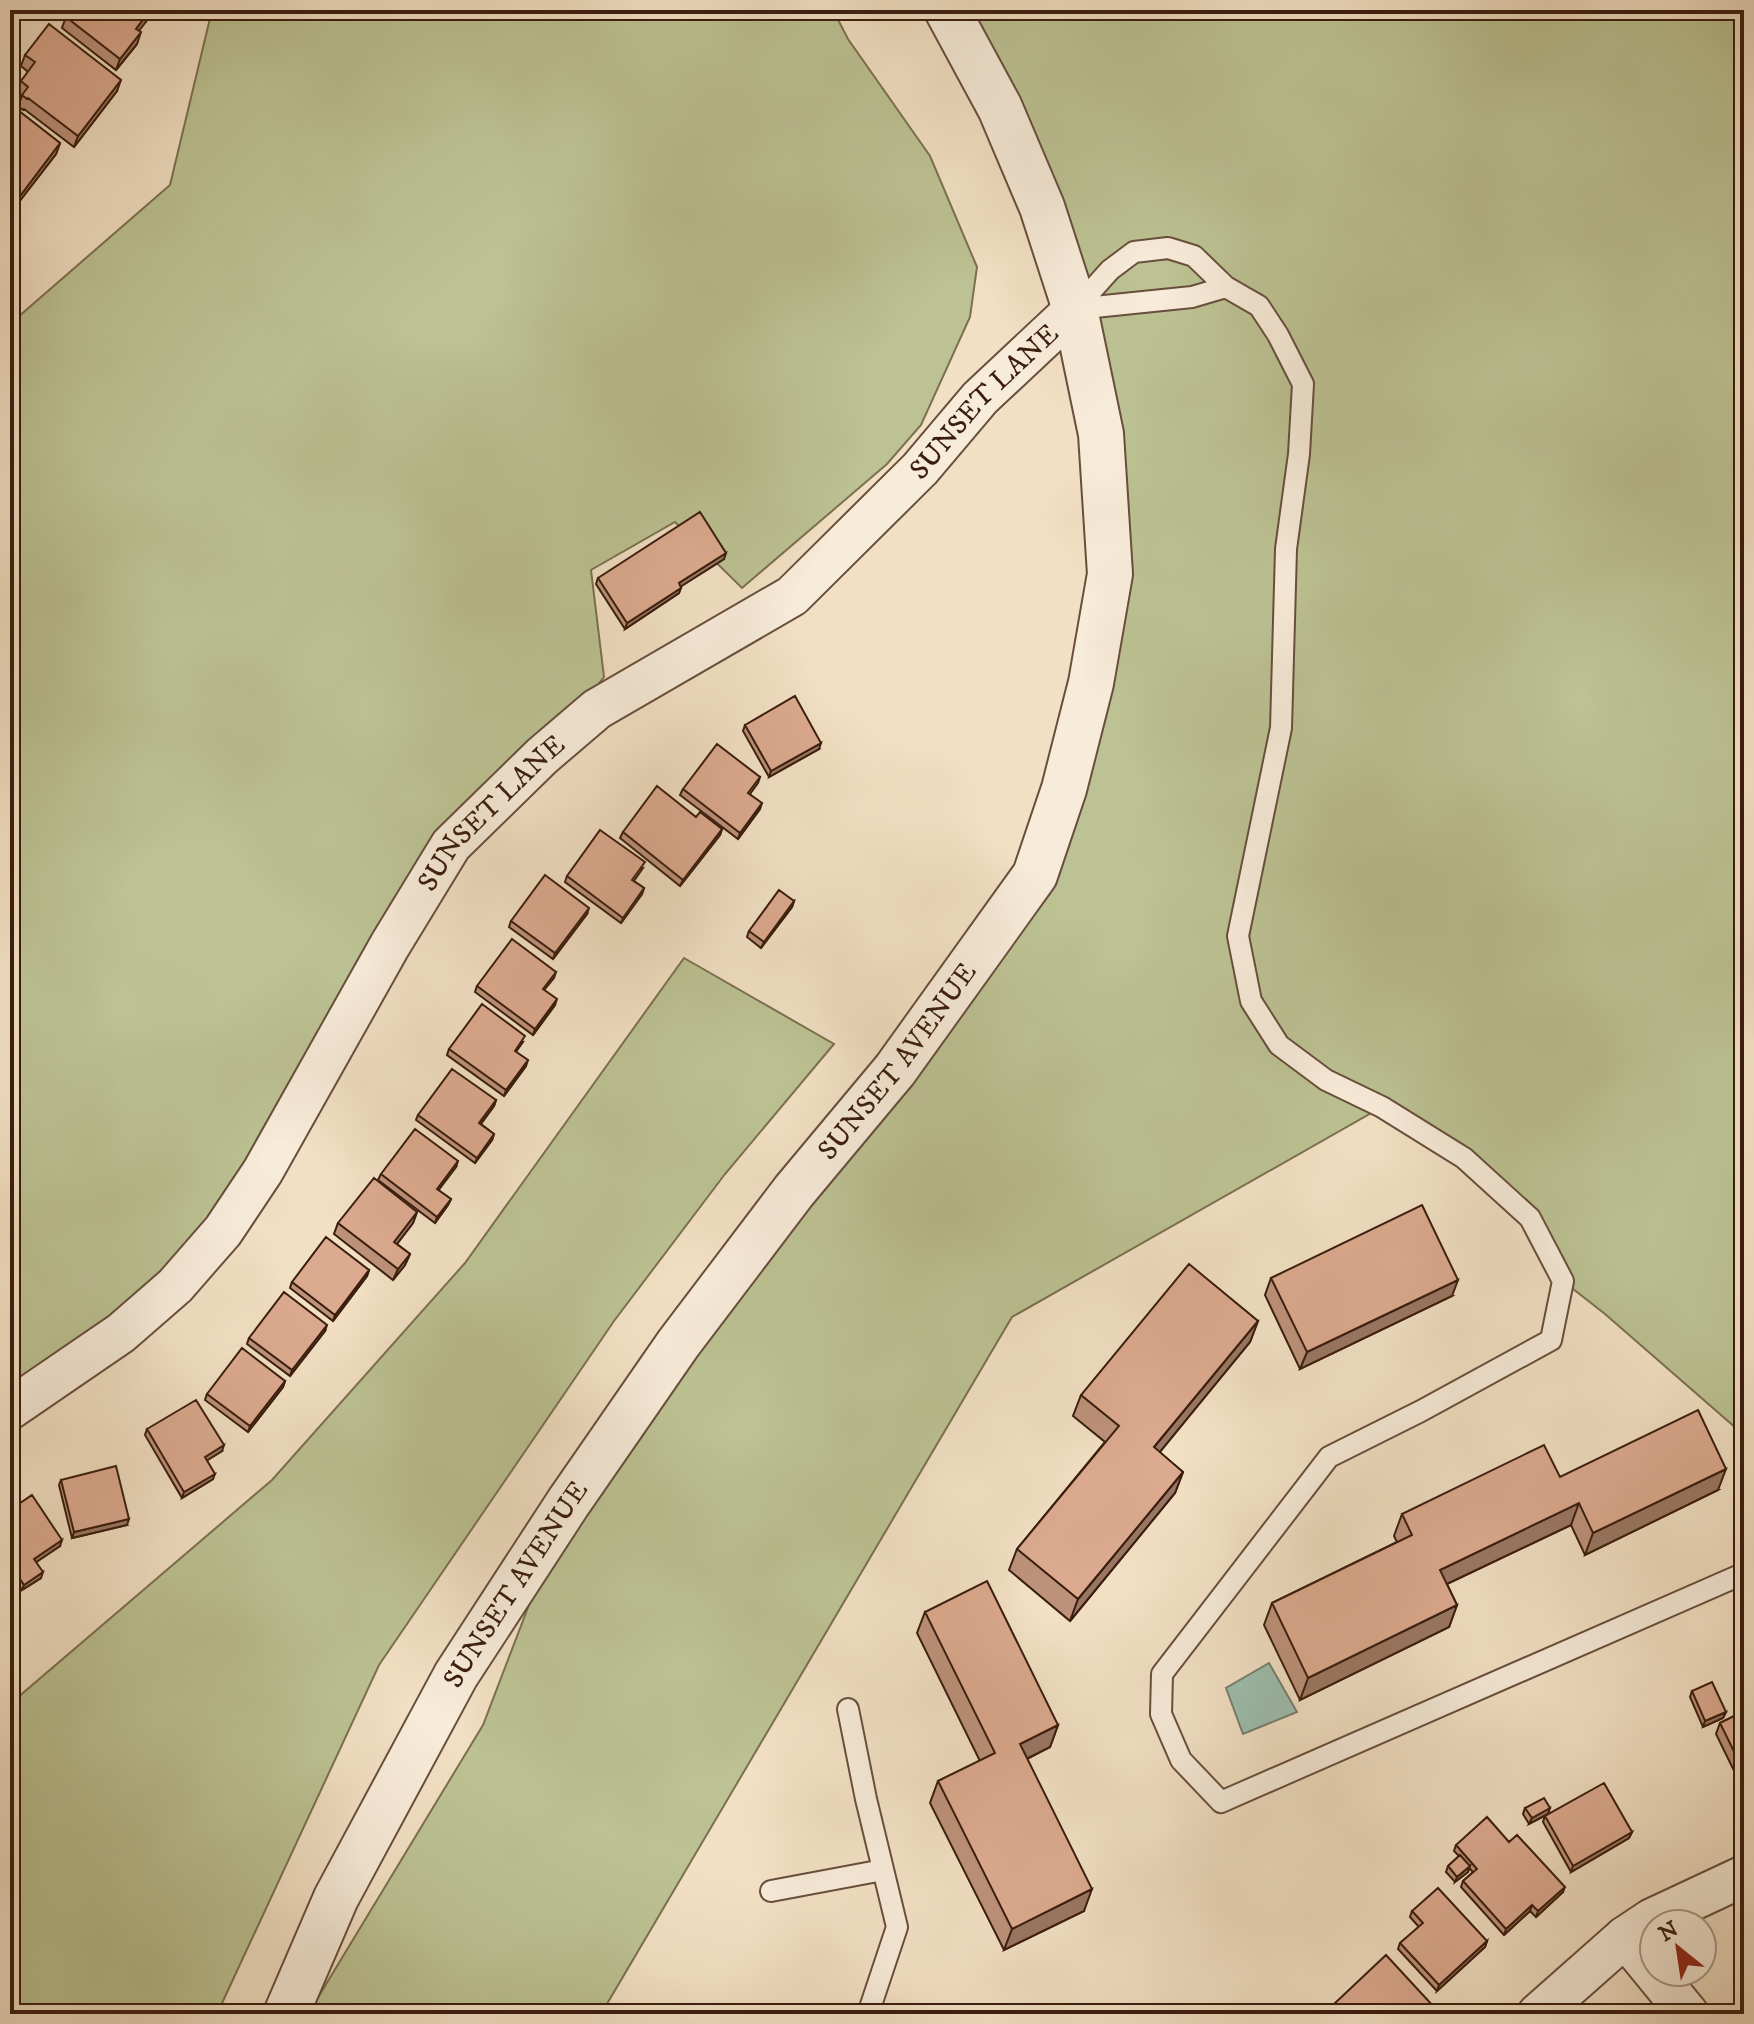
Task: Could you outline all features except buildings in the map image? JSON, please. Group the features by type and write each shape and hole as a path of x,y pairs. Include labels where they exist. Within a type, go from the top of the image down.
{"street":[{"name":"SUNSET AVENUE","path":"286,2014 336,1898 456,1675 568,1503 678,1344 794,1191 895,1070 1035,875 1064,789 1091,683 1110,574 1101,434 1075,309 1042,207 1000,108 947,10"},
{"name":"SUNSET LANE","path":"10,1409 121,1333 175,1286 223,1231 263,1171 390,945 451,845 542,756 597,709 792,596 920,469 980,398 1075,309"},
{"path":"1538,2014 1625,1937 1652,1919 1744,1876"},
{"path":"1625,1937 1688,2014"}],"lane":[{"path":"1075,309 1110,270 1134,252 1168,248 1194,256 1226,287 1259,306 1303,384 1299,454 1286,549 1281,728 1238,936 1251,1001 1279,1045 1326,1080 1382,1107 1464,1158 1530,1218 1563,1281 1551,1340 1329,1457 1162,1674 1161,1714 1181,1760 1221,1802 1738,1576"},
{"path":"1075,309 1192,297 1226,287"},
{"path":"848,1709 897,1927 868,2014"},
{"path":"771,1891 883,1870"}],"shaded area":[{"path":"212,10 833,10 848,39 930,156 977,267 970,317 921,425 887,464 742,588 675,522 591,570 604,677 542,756 451,845 223,1231 10,1409 10,324 170,185"},
{"path":"947,10 1744,10 1744,1435 1563,1281 1530,1218 1382,1107 1012,1317 601,2014 308,2014 483,1725 568,1503 1035,875 1091,683 1101,434"},
{"path":"684,958 834,1044 725,1174 614,1321 379,1665 217,2014 10,2014 10,1700 17,1698 272,1480 465,1263"},
{"path":"1269,1663 1297,1712 1243,1734 1226,1688"}]}
